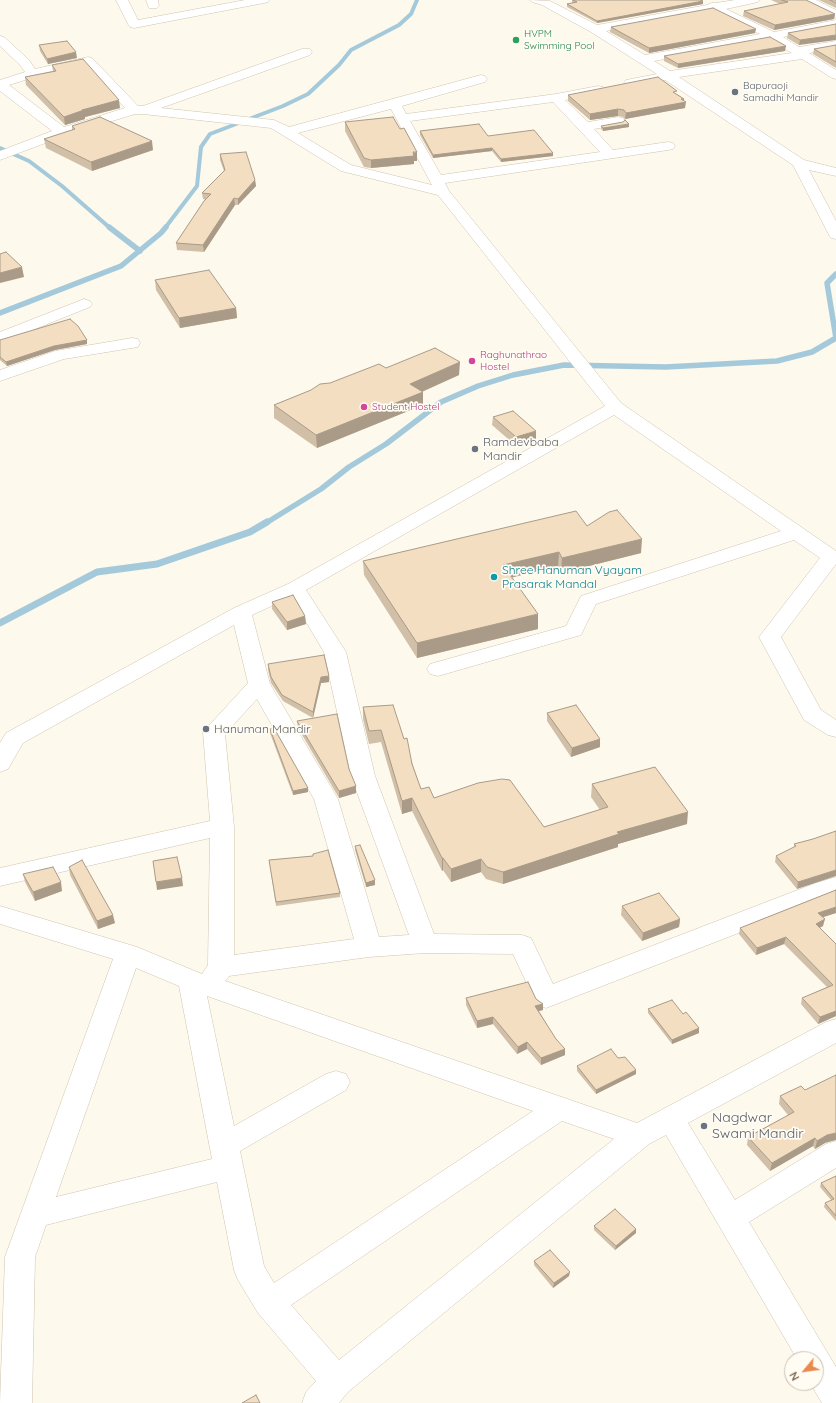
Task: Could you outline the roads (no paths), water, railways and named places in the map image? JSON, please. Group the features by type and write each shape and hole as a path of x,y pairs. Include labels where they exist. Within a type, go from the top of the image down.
{"street":[{"path":"122,0 134,24 211,5 264,0"},
{"path":"541,2 565,0"},
{"path":"700,0 771,35 836,75"},
{"path":"595,29 754,0"},
{"path":"809,0 836,15"},
{"path":"541,2 595,29 669,75 799,163 836,172"},
{"path":"643,59 836,24"},
{"path":"0,40 25,63 32,74"},
{"path":"798,51 836,45"},
{"path":"403,118 556,98 669,75 804,55 798,51"},
{"path":"1,155 62,132 138,110 306,52"},
{"path":"0,85 48,69 88,61 138,110 274,124 346,168 440,186 668,146"},
{"path":"287,132 481,79"},
{"path":"0,85 62,132"},
{"path":"556,98 610,155"},
{"path":"394,104 440,186 615,407 831,557 770,637 812,715 836,730"},
{"path":"585,127 618,121"},
{"path":"799,163 836,235"},
{"path":"0,338 84,304"},
{"path":"2,374 61,355 132,343"},
{"path":"0,764 14,738 241,612 295,588 615,407"},
{"path":"438,669 574,630 588,600 796,533"},
{"path":"295,588 335,652 363,776 425,943"},
{"path":"241,612 259,684 326,799 369,947"},
{"path":"259,684 214,732 222,827 207,977 226,1156 249,1270 269,1303 337,1381"},
{"path":"0,877 222,827"},
{"path":"207,977 369,947 425,943 522,945 546,998 826,888 836,886"},
{"path":"0,915 207,977 559,1108 640,1136"},
{"path":"16,1403 20,1257 128,954"},
{"path":"318,1403 337,1381 640,1136 836,1030"},
{"path":"35,1215 226,1156 336,1082"},
{"path":"269,1303 559,1108"},
{"path":"671,1119 809,1351"},
{"path":"730,1218 836,1153"},
{"path":"824,1377 836,1397"}],"waterway":[{"path":"165,228 197,186 201,147 210,134 283,106 308,94 339,65 351,50 399,25 411,14 417,0"},
{"path":"0,148 29,161 62,186 110,228"},
{"path":"109,227 140,251"},
{"path":"140,251 166,227"},
{"path":"0,313 121,266 140,251"},
{"path":"266,523 321,489 349,467 386,444 441,402 478,386 513,375 564,365 666,367 777,361 812,352 836,338 827,283 836,274"},
{"path":"0,623 97,572 157,564 250,532 267,522"}],"place":[{"name":"HVPM Swimming Pool","path":"516,40"},
{"name":"Bapuraoji Samadhi Mandir","path":"735,92"},
{"name":"Raghunathrao Hostel","path":"472,361"},
{"name":"Student Hostel","path":"364,407"},
{"name":"Ramdevbaba Mandir","path":"475,449"},
{"name":"Shree Hanuman Vyayam Prasarak Mandal","path":"494,577"},
{"name":"Hanuman Mandir","path":"206,729"},
{"name":"Nagdwar Swami Mandir","path":"704,1126"}]}
